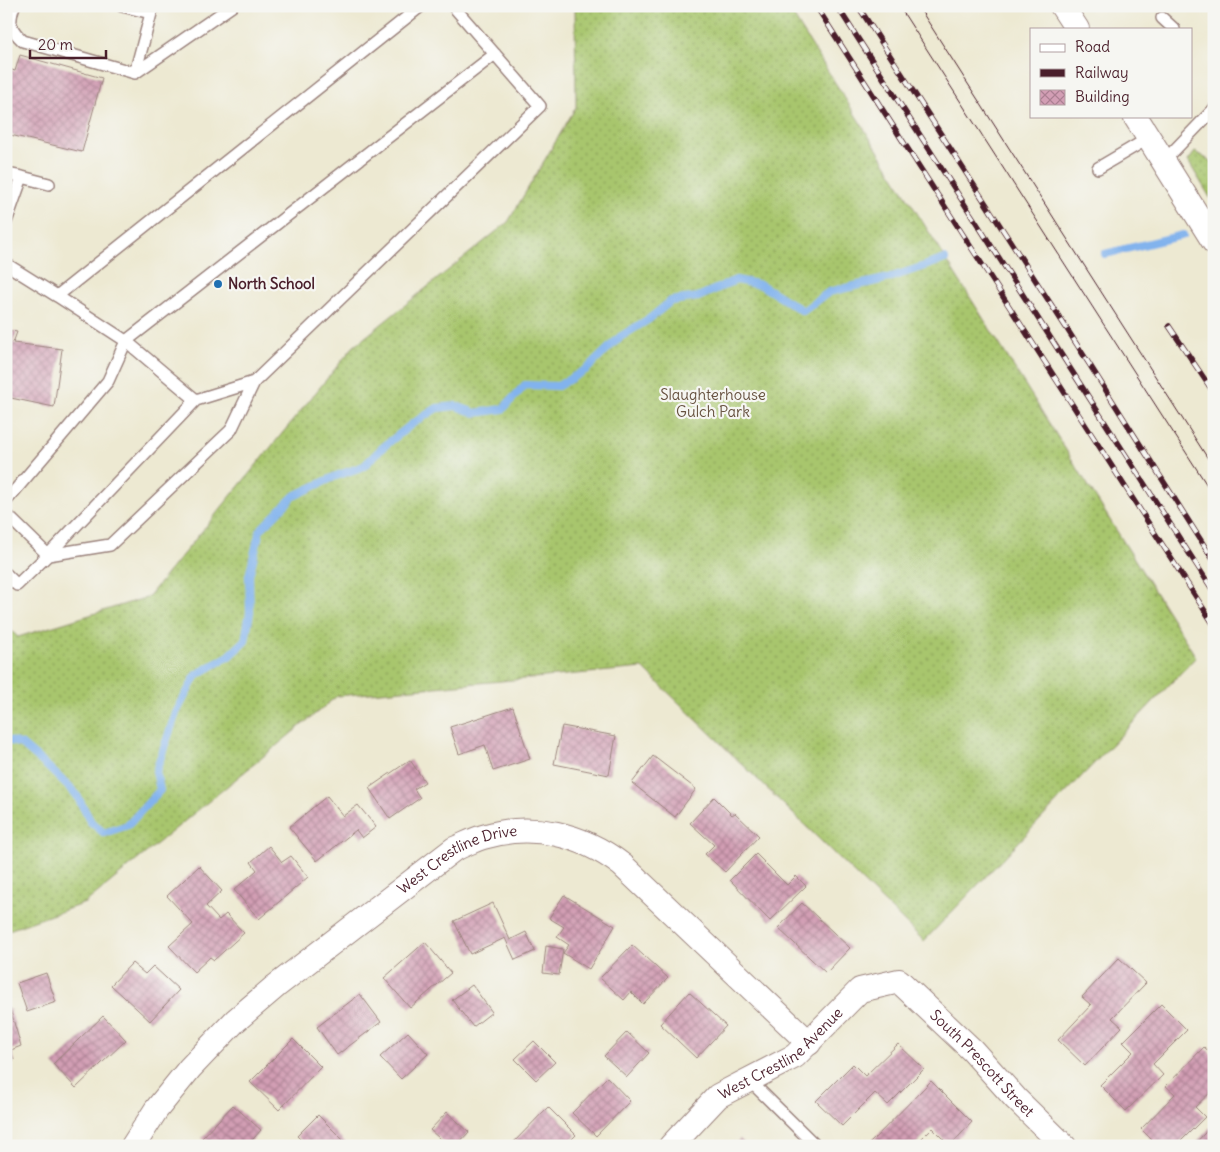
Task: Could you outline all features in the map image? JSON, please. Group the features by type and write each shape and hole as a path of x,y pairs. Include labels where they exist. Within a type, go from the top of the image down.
{"street":[{"path":"1062,6 1076,28"},
{"path":"1136,118 1214,242"},
{"name":"West Crestline Drive","path":"133,1146 156,1110 190,1068 235,1021 276,986 454,849 482,837 510,831 544,831 576,838 608,854 622,865 809,1043"},
{"name":"West Crestline Avenue","path":"671,1146 718,1096 795,1056 860,990 899,981"},
{"name":"South Prescott Street","path":"899,981 972,1050 1016,1100 1064,1146"}],"lane":[{"path":"14,6 10,18 12,31 22,41 135,73"},
{"path":"122,6 152,10 135,73"},
{"path":"135,73 232,6"},
{"path":"57,296 421,6"},
{"path":"48,555 110,545 231,430 254,382 540,106 453,6"},
{"path":"1162,18 1173,28"},
{"path":"6,501 108,381 126,341 495,54"},
{"path":"1164,161 1214,109"},
{"path":"1098,168 1150,138"},
{"path":"6,174 49,184"},
{"path":"6,222 22,177"},
{"path":"6,264 126,341 196,400"},
{"path":"6,574 17,585 196,400 254,382"},
{"path":"6,514 48,555"},
{"path":"749,1080 816,1146"}],"green space":[{"name":"Slaughterhouse Gulch Park","path":"575,6 787,6 1196,657 924,941 643,668 337,696 85,903 6,931 6,626 18,637 148,597 353,347 508,222 576,107"},
{"path":"1195,152 1214,163 1214,204 1188,161"}],"building":[{"path":"1205,6 1214,6 1214,15"},
{"path":"20,55 102,78 82,152 6,134 6,68 15,71"},
{"path":"6,330 17,332 13,343 62,349 54,407 6,397"},
{"path":"513,707 530,759 493,771 485,745 459,754 450,727"},
{"path":"562,726 616,736 609,775 554,764"},
{"path":"653,756 696,789 675,817 632,783"},
{"path":"410,760 425,782 414,789 420,798 390,819 369,788"},
{"path":"327,796 343,816 358,805 376,827 362,838 356,830 317,861 289,827"},
{"path":"714,797 732,815 735,813 759,836 725,872 705,854 714,845 690,823"},
{"path":"269,846 282,862 291,856 308,877 259,919 234,890 257,870 251,862"},
{"path":"756,854 787,885 796,876 806,886 770,921 730,880"},
{"path":"199,866 222,891 206,906 219,920 226,914 244,933 214,960 210,957 194,972 169,946 193,924 167,896"},
{"path":"564,895 615,926 589,969 563,953 569,945 557,937 564,927 549,918"},
{"path":"493,903 510,940 526,932 535,951 515,960 505,938 470,954 454,921"},
{"path":"802,903 850,948 826,973 778,928"},
{"path":"425,942 451,973 410,1008 384,978"},
{"path":"632,945 668,978 643,1004 631,992 624,1000 600,978"},
{"path":"546,946 563,949 559,975 543,973"},
{"path":"1119,958 1146,983 1112,1018 1122,1027 1085,1066 1058,1040 1091,1005 1082,997"},
{"path":"132,963 145,974 153,966 179,990 150,1021 111,985"},
{"path":"46,973 56,1002 27,1012 17,983"},
{"path":"472,985 492,1012 473,1027 452,1000"},
{"path":"689,992 726,1026 696,1058 660,1024"},
{"path":"360,994 381,1022 337,1055 317,1027"},
{"path":"1161,1004 1187,1030 1153,1064 1163,1075 1126,1111 1100,1085 1133,1052 1123,1042"},
{"path":"10,1009 21,1046 11,1050 14,1060 6,1062 6,1010"},
{"path":"103,1016 126,1040 76,1088 53,1064"},
{"path":"408,1032 428,1054 401,1079 380,1057"},
{"path":"627,1032 649,1053 627,1077 604,1056"},
{"path":"293,1039 321,1067 279,1110 250,1082"},
{"path":"534,1041 555,1062 536,1080 515,1059"},
{"path":"898,1044 924,1069 888,1105 875,1093 842,1126 816,1101 853,1064 865,1076"},
{"path":"1204,1047 1214,1056 1214,1089 1195,1107 1205,1117 1176,1146 1158,1146 1141,1129 1175,1094 1166,1086"},
{"path":"607,1077 630,1101 596,1136 572,1113"},
{"path":"931,1081 972,1122 950,1146 932,1128 914,1146 867,1146"},
{"path":"233,1105 261,1130 247,1146 211,1146 202,1138"},
{"path":"548,1107 576,1135 565,1146 510,1146"},
{"path":"447,1112 469,1132 456,1146 448,1146 430,1130"},
{"path":"318,1115 349,1146 307,1146 297,1136"},
{"path":"1214,1123 1214,1146 1193,1146"},
{"path":"740,1139 747,1146 733,1146"}],"waterway":[{"path":"1105,254 1183,235"},
{"path":"6,740 21,744 48,767 76,794 91,822 104,833 128,825 160,790 156,771 176,713 196,675 229,656 245,641 250,612 249,576 260,530 294,496 336,476 364,466 382,448 412,424 437,408 456,406 475,413 503,409 525,385 558,386 587,369 620,337 649,319 671,301 698,297 736,280 761,285 803,311 829,292 889,278 945,259"}],"tram line":[{"path":"899,6 1214,496"},
{"path":"918,6 1214,468"}],"railway":[{"path":"816,6 1214,625"},
{"path":"837,6 1214,592"},
{"path":"858,6 1067,329 1214,561"},
{"path":"1169,326 1214,393"}],"place":[{"name":"North School","path":"218,284"}]}
